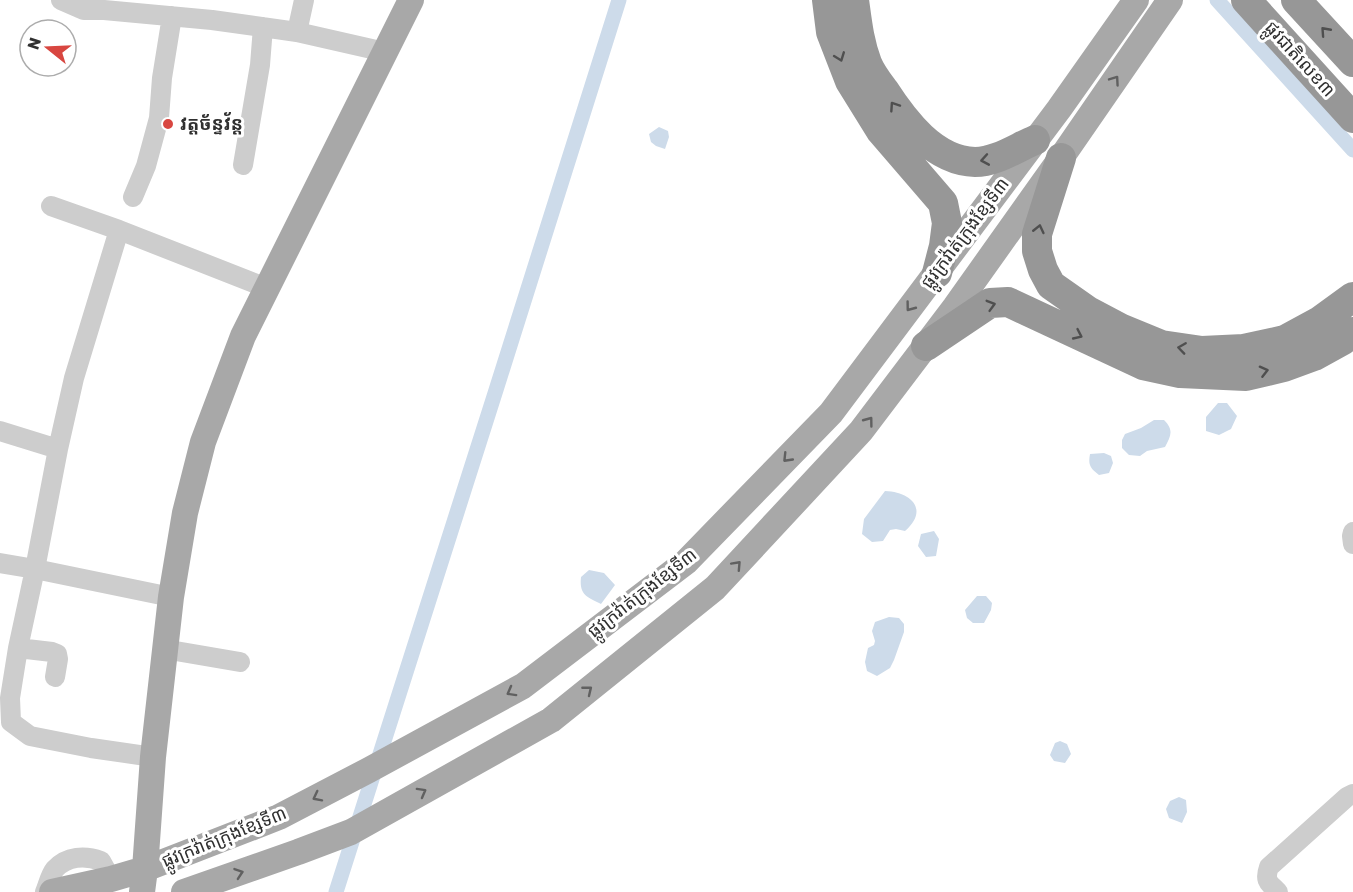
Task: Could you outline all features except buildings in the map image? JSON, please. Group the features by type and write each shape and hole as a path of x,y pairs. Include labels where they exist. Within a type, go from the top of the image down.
{"highway":[{"path":"827,0 831,32 850,81 881,131 943,203 947,223 944,246 936,273"},
{"path":"854,0 858,36 868,66 902,116 934,148 952,157 973,162 992,160 1035,140"},
{"name":"ផ្លូវជាតិលេខ៣","path":"1246,0 1353,118"},
{"name":"ផ្លូវជាតិលេខ៣","path":"1296,0 1353,62"},
{"path":"1061,158 1037,234 1037,251 1043,270 1051,285 1122,329 1161,345 1202,351 1244,349 1285,340 1320,321 1353,297"},
{"path":"926,346 990,303 999,302 1008,302 1025,309 1143,365 1180,374 1246,376 1314,356 1353,332"}],"main road":[{"path":"143,880 153,757 171,597 185,513 203,442 243,336 411,0"},
{"name":"ផ្លូវក្រវ៉ាត់ក្រុងខ្សែទី៣","path":"52,892 111,879 143,880 279,817 376,767 523,686 686,562 831,413 1059,109 1136,0"},
{"name":"ផ្លូវក្រវ៉ាត់ក្រុងខ្សែទី៣","path":"184,892 298,852 361,826 551,720 715,588 861,431 962,298 1170,0"}],"street":[{"path":"61,0 84,10 170,11 212,20 297,32 384,52"},
{"path":"297,32 304,0"},
{"path":"132,197 146,166 159,118 170,11"},
{"path":"243,165 260,65 262,27"},
{"path":"51,206 267,288"},
{"path":"119,230 74,378 58,449 18,648 10,698 11,723 30,736 153,757"},
{"path":"0,431 58,449"},
{"path":"1353,532 1353,544"},
{"path":"0,563 171,597"},
{"path":"18,648 57,654 55,677"},
{"path":"164,649 240,662"},
{"path":"1278,892 1267,881 1266,875 1269,867 1353,794"},
{"path":"45,892 54,870 68,859 88,857 101,861 111,879"}],"water":[{"path":"659,127 668,131 669,137 665,149 651,142 649,134"},
{"path":"1218,403 1227,403 1237,416 1231,429 1219,435 1206,431 1206,417"},
{"path":"1154,420 1164,420 1169,427 1170,436 1165,447 1147,451 1140,456 1129,455 1122,448 1125,434"},
{"path":"1104,453 1111,456 1113,463 1109,473 1099,475 1090,466 1090,454"},
{"path":"885,491 895,492 910,499 914,503 916,516 905,531 890,530 883,541 872,542 862,534 864,519"},
{"path":"934,531 939,539 936,556 926,557 918,546 921,534"},
{"path":"589,570 604,573 615,585 601,604 588,597 581,588 581,577"},
{"path":"977,596 986,596 992,603 984,623 973,623 967,618 965,610"},
{"path":"889,617 899,618 904,624 904,632 890,668 877,676 867,671 865,662 868,648 874,645 875,641 872,631 875,622"},
{"path":"1060,741 1067,744 1071,754 1065,763 1054,761 1050,755 1055,743"},
{"path":"1179,797 1186,800 1187,812 1182,823 1169,818 1166,809 1170,801"}],"waterway":[{"path":"336,892 619,0"},
{"path":"1217,0 1353,150"}],"place":[{"name":"វត្តច័ន្ទវ័ន្ត","path":"168,124"}]}
